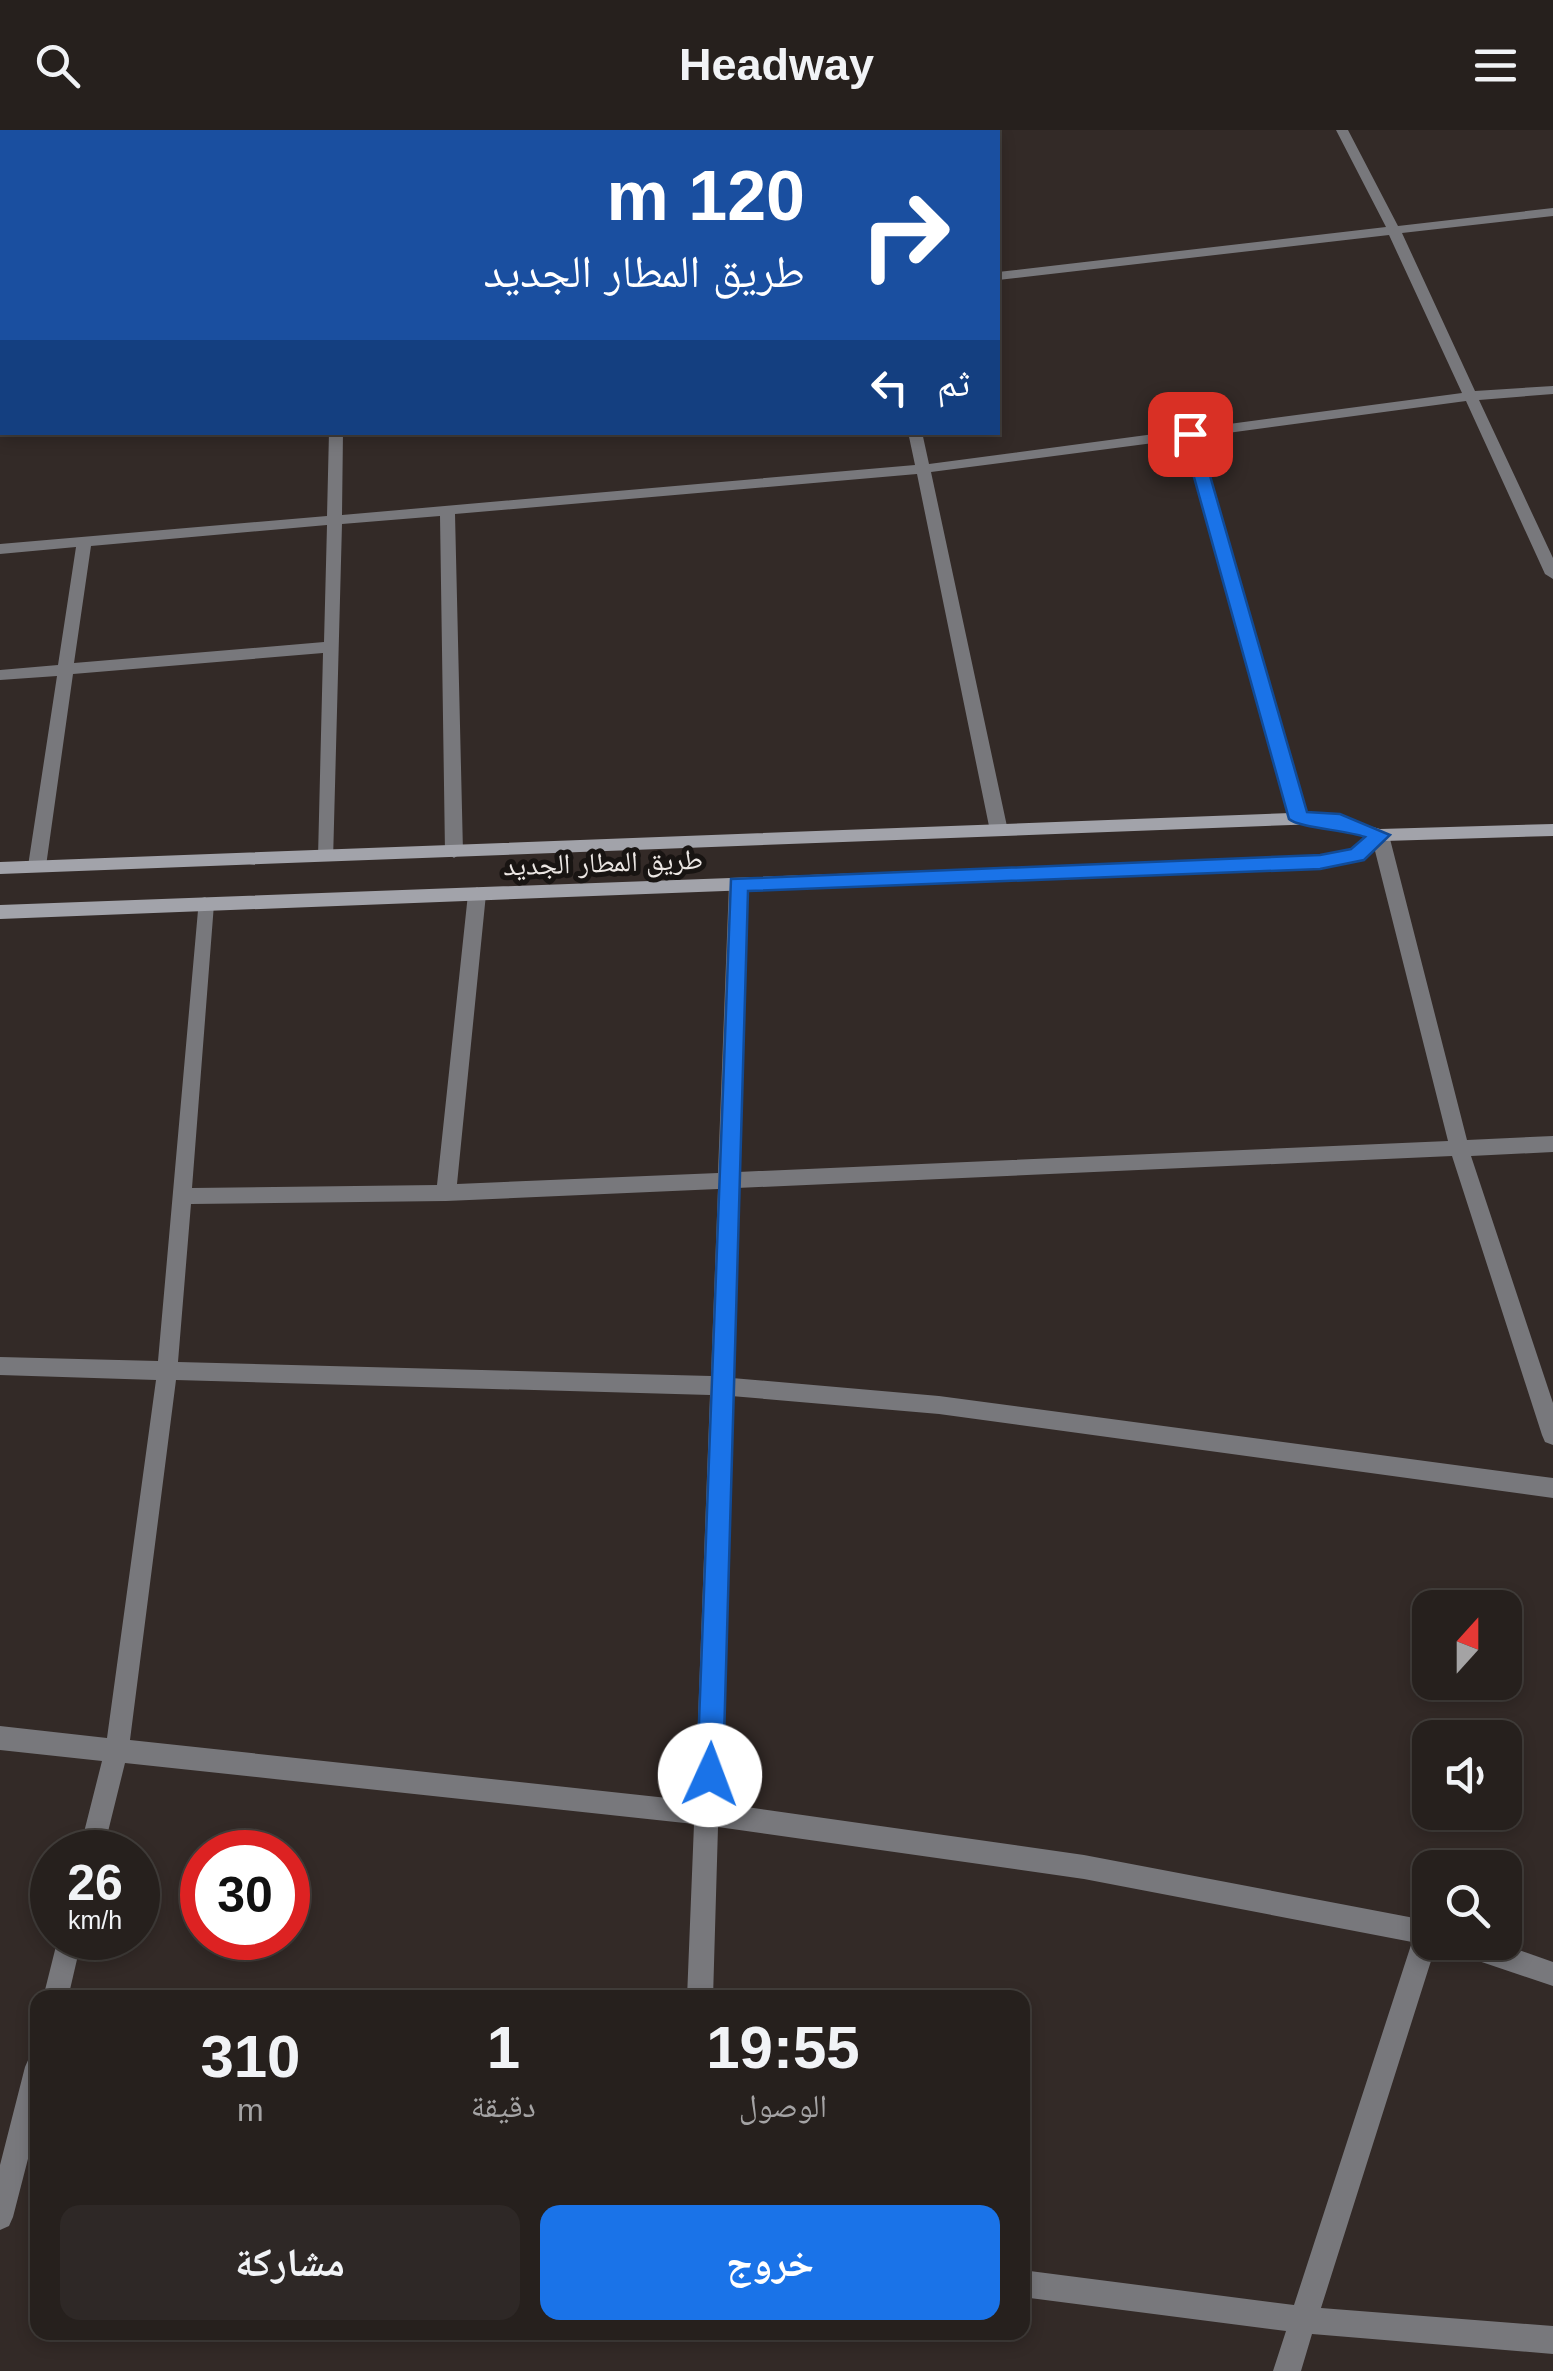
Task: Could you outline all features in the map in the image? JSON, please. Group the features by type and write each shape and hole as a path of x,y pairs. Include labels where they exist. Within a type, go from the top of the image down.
{"street":[{"path":"1342,130 1395,233 1553,574"},
{"path":"1000,276 1553,212"},
{"path":"0,549 924,470 1470,396 1553,390"},
{"path":"1190,434 1299,819"},
{"path":"327,857 336,435"},
{"path":"916,435 999,830"},
{"path":"448,510 454,852"},
{"path":"37,866 84,542"},
{"path":"0,675 332,646"},
{"name":"طريق المطار الجديد","path":"0,868 1299,819 1340,821 1380,835 1553,830"},
{"path":"1380,835 1459,1148 1553,1435"},
{"name":"طريق المطار الجديد","path":"0,912 1320,862 1357,854 1380,835"},
{"path":"700,1990 731,1180 738,884"},
{"path":"446,1193 477,894"},
{"path":"96,1830 117,1748 167,1373 205,904"},
{"path":"183,1196 446,1193 1553,1144"},
{"path":"0,1366 721,1386 939,1406 1553,1488"},
{"path":"0,1738 709,1814 1084,1867 1412,1930"},
{"path":"57,1990 64,1960"},
{"path":"1286,2371 1419,1960"},
{"path":"1511,1960 1553,1974"},
{"path":"0,2217 30,2099"},
{"path":"1030,2284 1303,2320 1553,2340"}],"route":[{"path":"710,1775 738,884 1320,862 1357,854 1380,835 1340,821 1299,819 1190,434"}]}
